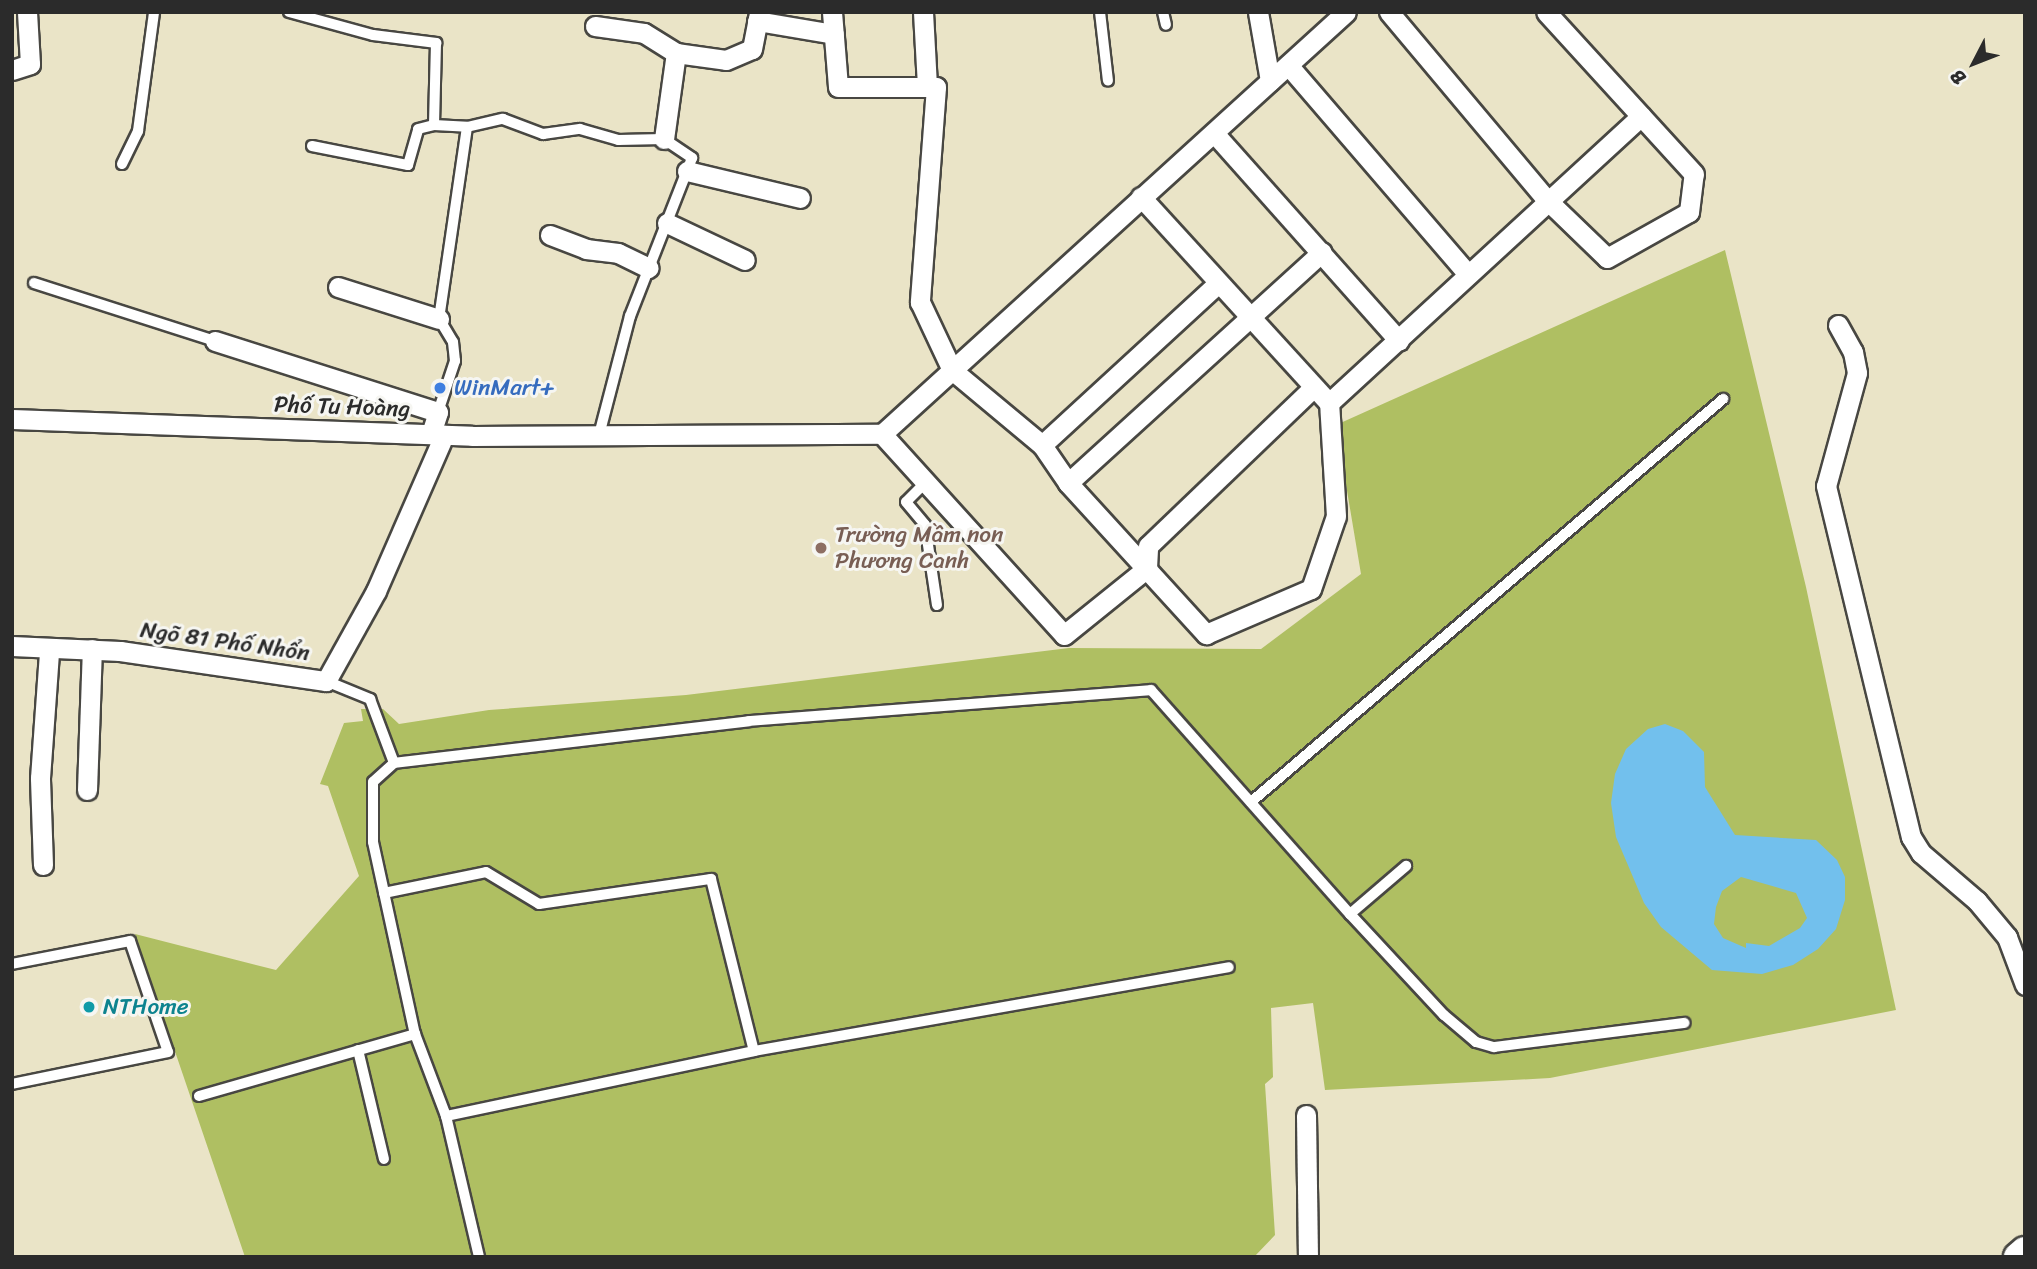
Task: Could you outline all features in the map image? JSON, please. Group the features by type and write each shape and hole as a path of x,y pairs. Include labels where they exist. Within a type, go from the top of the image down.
{"main road":[{"path":"2018,1257 2025,1251"}],"street":[{"path":"12,70 30,64 27,12"},
{"path":"832,12 838,87 936,87 937,127 920,302 951,370 1042,445 1068,483 1206,634 1311,589 1336,516 1329,403 1217,284 1141,197"},
{"path":"923,12 927,87"},
{"path":"1258,12 1270,81"},
{"path":"1313,388 1149,546 1147,568 1064,635 881,434 1346,12"},
{"path":"1389,12 1547,200 1607,258 1689,212 1694,174 1546,12"},
{"path":"595,26 644,33 676,53 726,60 752,50 758,16 834,34"},
{"path":"664,139 676,53"},
{"path":"1288,65 1468,274"},
{"path":"1329,403 1641,116"},
{"path":"1214,134 1399,341"},
{"path":"687,171 800,198"},
{"path":"667,223 746,260"},
{"path":"550,235 586,249 618,253 649,268"},
{"path":"1068,483 1322,252"},
{"path":"1042,445 1217,284"},
{"path":"338,287 439,319"},
{"path":"1838,325 1853,352 1857,373 1826,486 1911,837 1921,853 1977,901 2007,937 2025,985"},
{"path":"215,341 438,412"},
{"name":"Ngõ 81 Phố Nhổn","path":"12,646 49,651 92,649 326,681 376,591 438,435 438,412"},
{"name":"Phố Tu Hoàng","path":"12,419 438,435 881,434"},
{"path":"86,790 92,649"},
{"path":"43,865 40,778 49,651"},
{"path":"1306,1115 1308,1257"}],"lane":[{"path":"122,164 138,131 154,12"},
{"path":"289,12 373,35 436,43 434,125"},
{"path":"1100,12 1108,81"},
{"path":"1163,12 1166,25"},
{"path":"312,146 408,165 418,129 434,125 467,127 503,119 543,134 580,129 618,139 664,139 692,158 630,316 598,435"},
{"path":"438,412 455,361 453,342 439,319 467,127"},
{"path":"34,284 215,341"},
{"path":"1251,802 1723,399"},
{"path":"926,482 906,502 925,524 937,605"},
{"path":"326,681 370,699 394,763"},
{"path":"479,1257 446,1116 415,1034 373,842 373,782 394,763 749,721 1151,690 1350,914 1444,1015 1476,1042 1494,1047 1684,1023"},
{"path":"1350,914 1406,866"},
{"path":"384,893 486,872 539,904 711,879 754,1051"},
{"path":"12,964 130,940 168,1052 12,1084"},
{"path":"446,1116 754,1051 1229,967"},
{"path":"199,1096 415,1034"},
{"path":"358,1050 384,1159"}],"green space":[{"path":"1725,250 1806,587 1896,1010 1550,1078 1325,1090 1313,1003 1271,1008 1273,1077 1265,1084 1275,1235 1254,1257 245,1257 135,934 276,970 359,876 328,786 320,784 344,723 363,721 361,709 383,709 399,724 489,710 686,695 1069,648 1261,649 1361,574 1336,425"}],"water":[{"path":"1665,724 1683,731 1704,752 1705,787 1735,835 1816,840 1837,860 1845,877 1845,900 1836,929 1818,949 1793,965 1762,974 1712,970 1661,927 1644,903 1616,837 1611,803 1615,774 1626,749 1648,729","holes":["1741,877 1796,893 1807,918 1800,928 1769,946 1746,943 1746,948 1723,938 1714,924 1722,891"]}],"place":[{"name":"WinMart+","path":"440,388"},
{"name":"Trường Mầm non Phương Canh","path":"821,548"},
{"name":"NTHome","path":"89,1007"}]}
